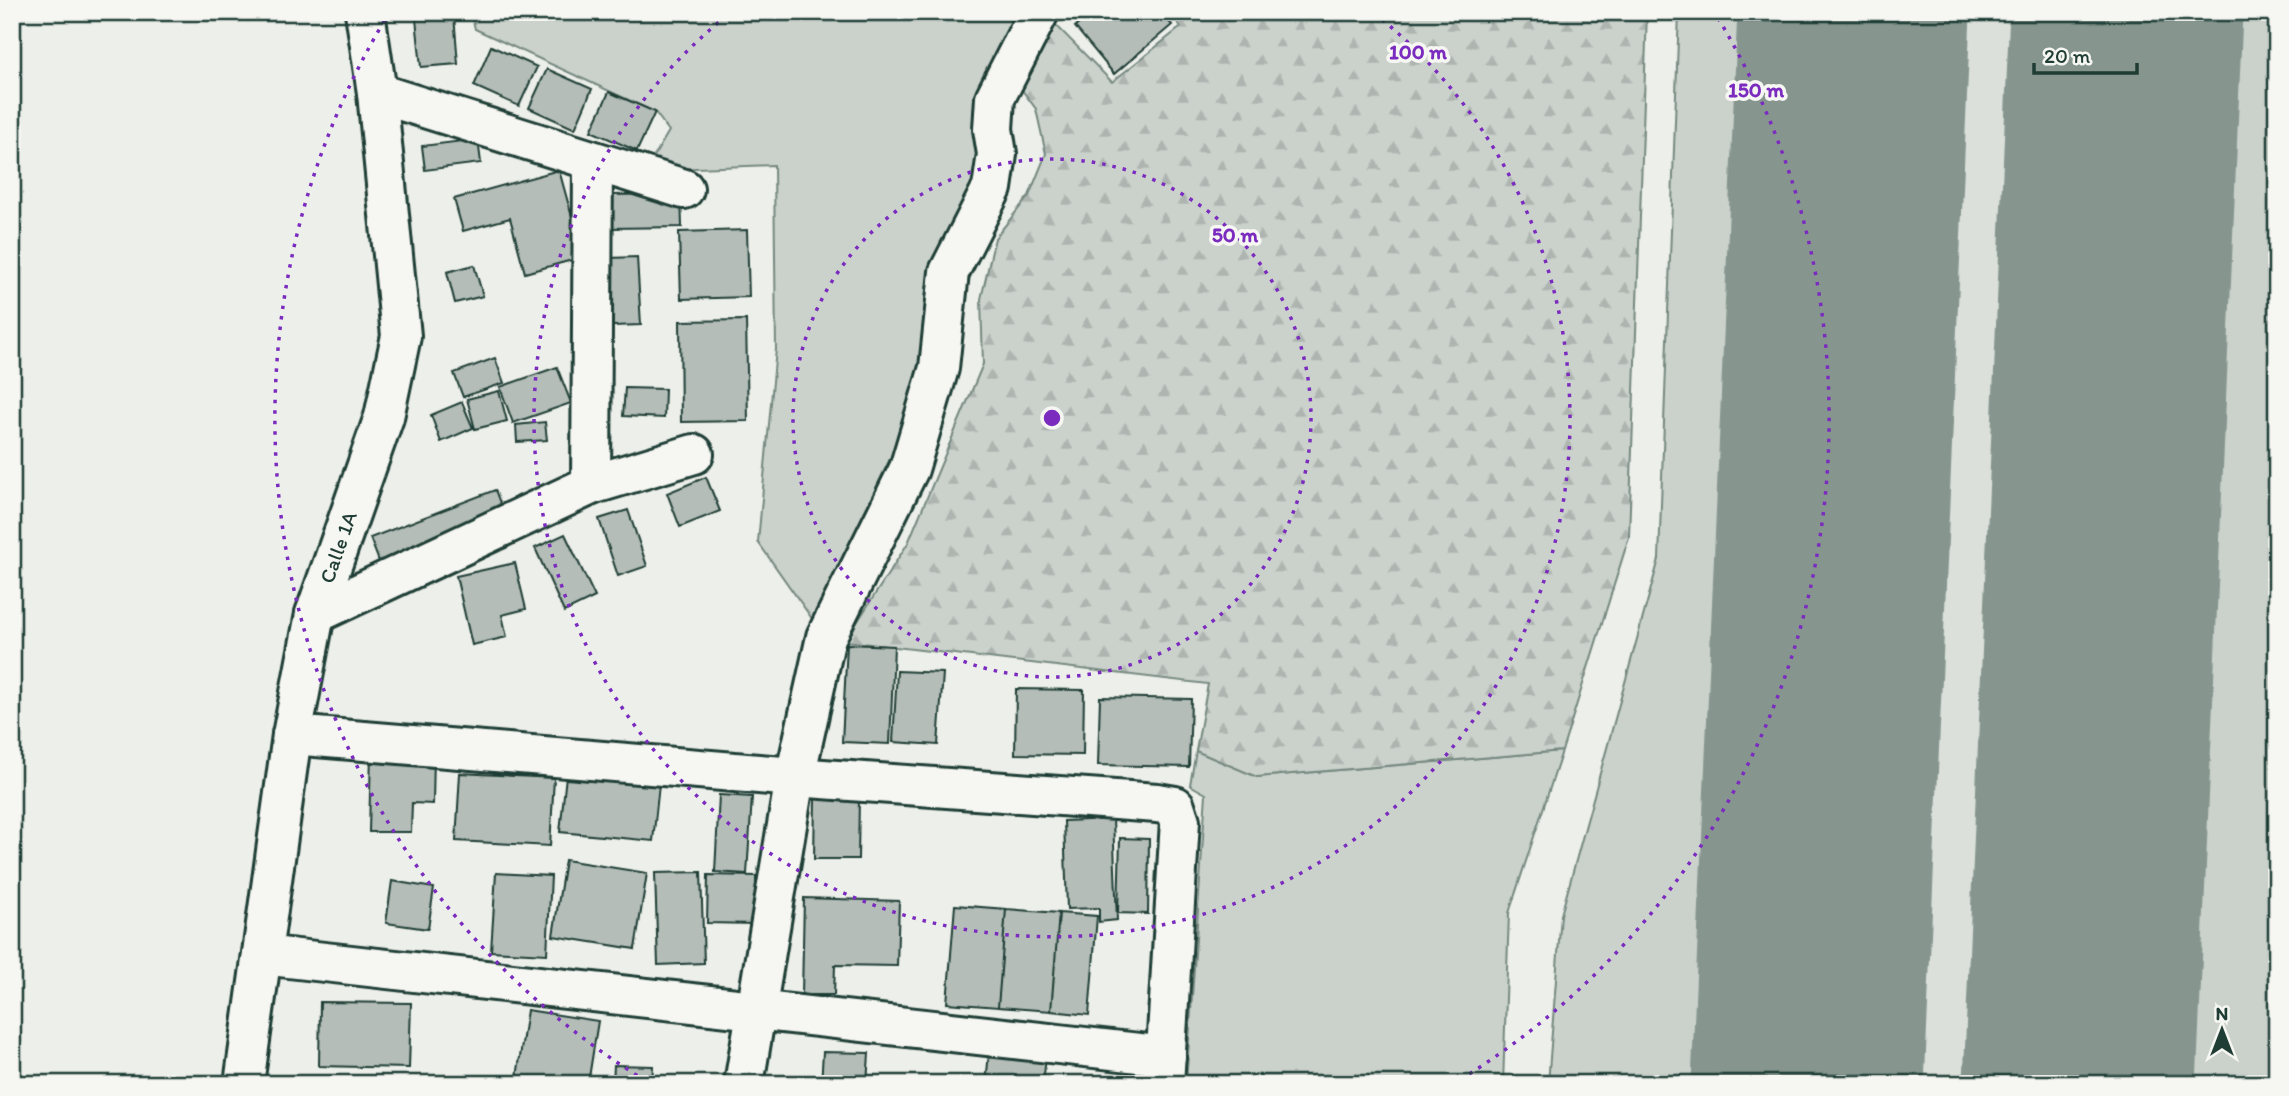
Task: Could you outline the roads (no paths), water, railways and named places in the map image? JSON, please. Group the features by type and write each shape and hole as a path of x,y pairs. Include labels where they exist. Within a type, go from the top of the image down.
{"street":[{"name":"Calle 1A","path":"244,1084 292,735 315,614 384,417 401,336 377,93 365,12"},
{"path":"744,1084 795,777 826,637 909,469 939,368 949,272 992,188 997,154 993,129 995,98 1039,12"},
{"path":"377,93 684,189"},
{"path":"591,485 593,161"},
{"path":"315,614 591,485 694,454"},
{"path":"262,955 755,1009 1165,1070 1180,821 1175,806 292,735"}]}
